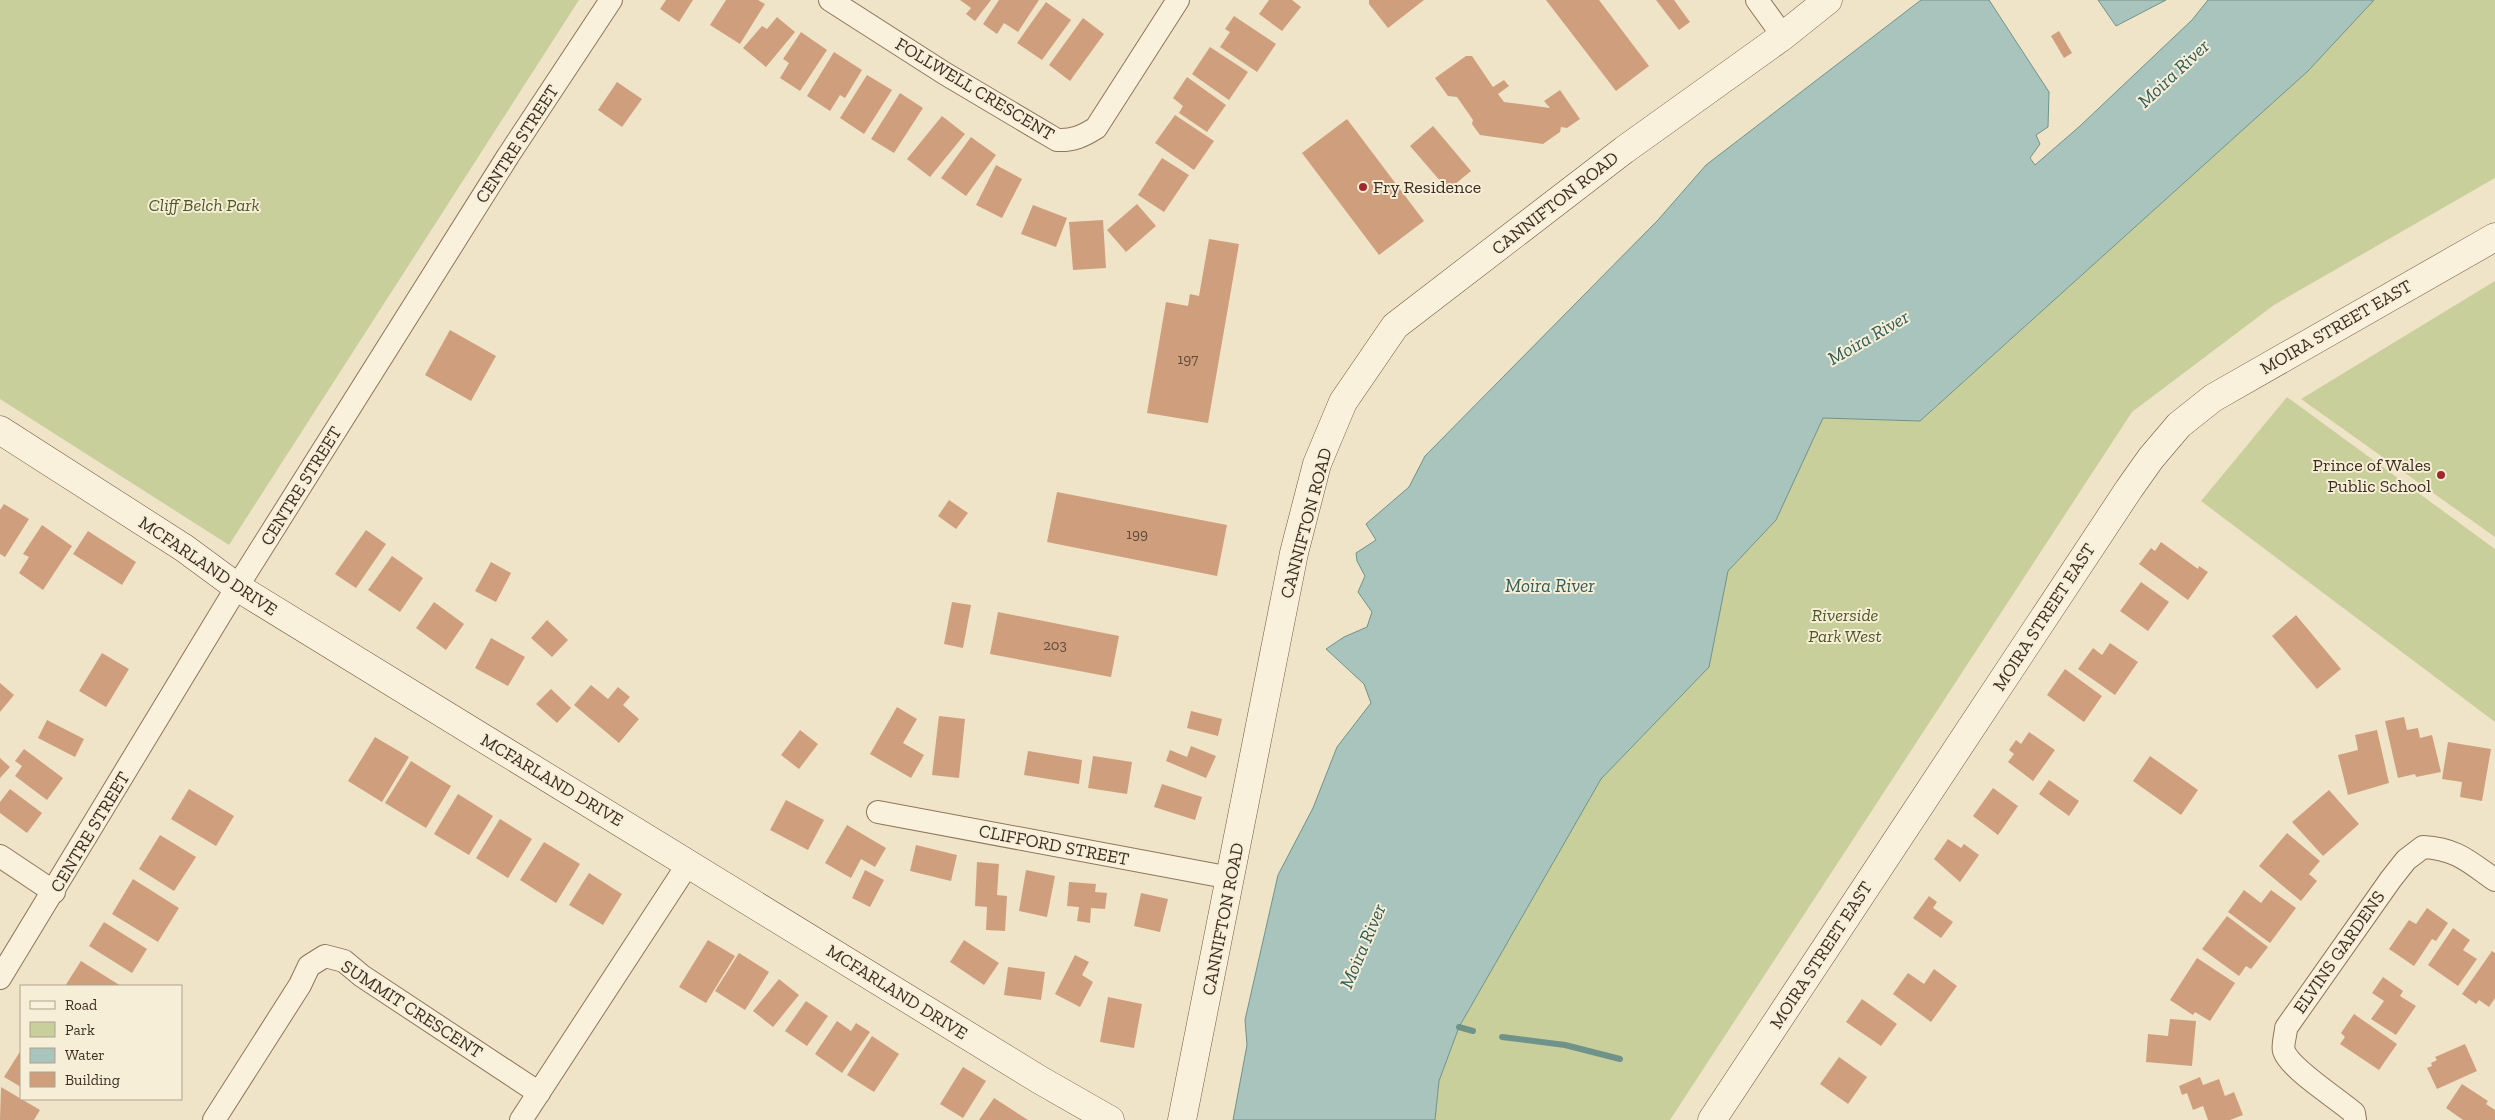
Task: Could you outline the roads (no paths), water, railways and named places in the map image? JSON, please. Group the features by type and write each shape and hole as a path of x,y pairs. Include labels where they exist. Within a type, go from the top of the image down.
{"street":[{"name":"CENTRE STREET","path":"0,978 54,892 237,587 508,156 611,0"},
{"name":"FOLLWELL CRESCENT","path":"830,0 944,73 1057,140 1070,141 1096,128 1178,0"},
{"path":"1757,0 1782,36"},
{"name":"CANNIFTON ROAD","path":"1182,1120 1294,553 1317,464 1343,402 1395,326 1624,150 1782,36 1828,0"},
{"name":"MOIRA STREET EAST","path":"1712,1120 2123,497 2178,425 2213,398 2495,236"},
{"name":"MCFARLAND DRIVE","path":"0,430 184,548 237,587 1040,1080 1110,1120"},
{"name":"CLIFFORD STREET","path":"878,812 1231,878"},
{"name":"ELVINS GARDENS","path":"2355,1120 2354,1113 2294,1067 2283,1050 2286,1028 2391,879 2406,860 2423,847 2444,848 2465,859 2495,880"},
{"path":"0,856 54,892"},
{"path":"521,1120 688,864"},
{"name":"SUMMIT CRESCENT","path":"214,1120 300,985 309,966 325,956 344,961 362,976 539,1093"}],"water":[{"name":"Moira River","path":"1921,0 1989,0 2049,92 2048,127 2036,135 2040,144 2030,158 2035,165 2080,126 2192,20 2208,0 2374,0 2308,71 1920,421 1823,418 1776,520 1728,571 1709,667 1601,779 1459,1027 1439,1081 1435,1120 1233,1120 1247,1045 1245,1020 1278,875 1313,808 1337,747 1371,703 1364,684 1326,649 1344,637 1367,627 1372,612 1358,592 1365,576 1357,561 1356,553 1376,540 1366,524 1409,487 1425,456 1658,220 1706,165"},
{"name":"Moira River","path":"2098,0 2166,0 2116,26"}],"waterway":[{"path":"1459,1027 1473,1031"},
{"path":"1502,1037 1565,1045 1620,1059"}],"place":[{"name":"Fry Residence","path":"1363,187"},
{"name":"Prince of Wales Public School","path":"2441,475"}],"park label":[{"name":"Cliff Belch Park","path":"204,205"},
{"name":"Riverside Park West","path":"1845,625"}]}
